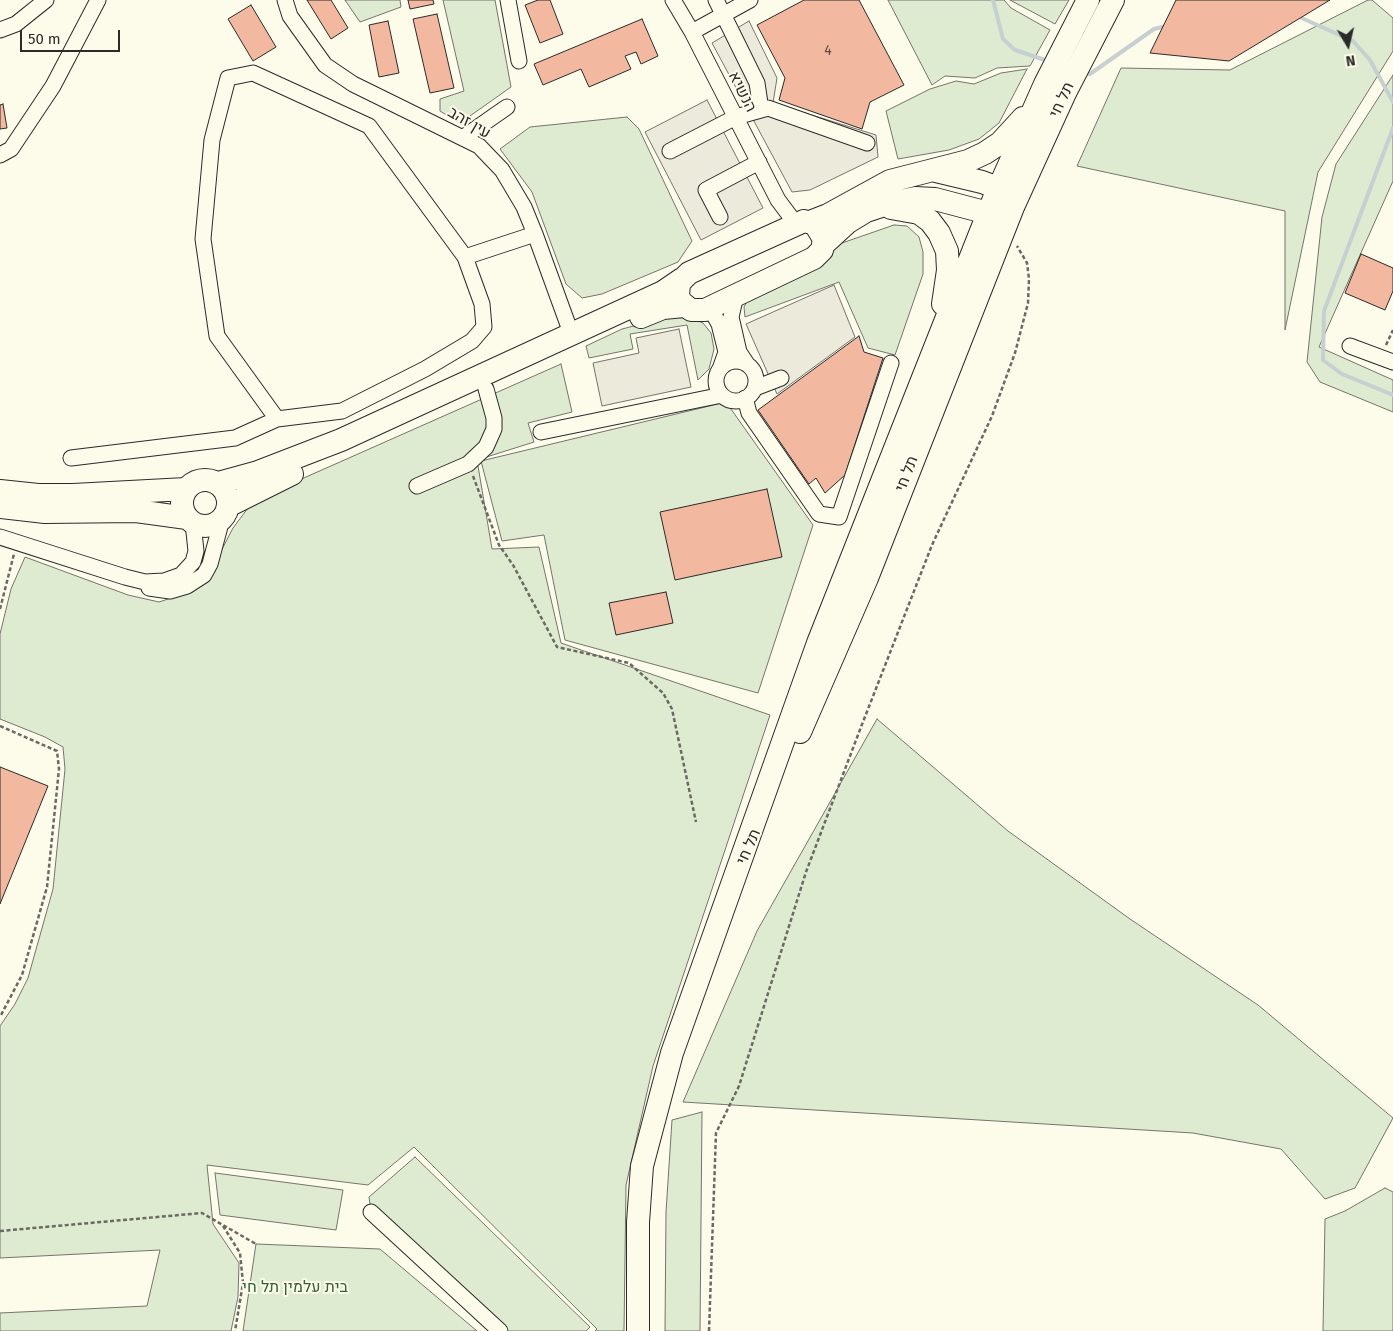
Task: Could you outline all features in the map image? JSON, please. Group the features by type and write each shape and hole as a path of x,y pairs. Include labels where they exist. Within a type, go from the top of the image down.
{"highway":[{"name":"תל חי","path":"735,879 818,643 998,188 1038,100 1088,0"},
{"name":"תל חי","path":"735,879 831,663 1013,207 1065,93 1113,0"},
{"path":"218,483 258,472 342,440 571,333 664,292 688,273 795,226 828,215 890,181 968,161 1000,144 1038,100"},
{"path":"0,507 44,512 136,511 190,520 208,526 225,512 267,485 385,436 663,308 694,308 736,295 814,258 818,255 824,244 848,222 878,207 915,198 935,199 988,213 1013,207 998,188 941,171 923,171"},
{"path":"878,207 904,209 919,213 930,221 939,233 947,251 948,270 937,342"},
{"path":"795,226 815,224 823,233 824,244"},
{"path":"682,279 678,296 694,308"},
{"path":"0,491 38,495 64,495 186,489 197,481 211,480 218,483 226,493 225,512"},
{"path":"186,489 182,504 190,520"},
{"path":"638,1331 638,1222 642,1166 672,1054 735,879"}],"street":[{"path":"0,30 16,24 46,0"},
{"path":"0,155 11,149 53,86 98,0"},
{"name":"עין זהב","path":"285,0 290,16 325,64 353,84 464,137 479,146 502,170 524,207 571,333"},
{"path":"508,0 519,61"},
{"name":"הנשיא","path":"673,0 692,32 778,200 795,226"},
{"path":"716,0 757,83 761,110"},
{"path":"692,32 750,0"},
{"path":"70,458 235,438 277,419 342,411 425,369 472,341 484,327 482,304 465,258 369,126 253,73 228,78 212,140 203,239 217,336 277,419"},
{"path":"464,137 507,107"},
{"path":"670,151 736,117 768,108 867,143"},
{"path":"720,217 706,190 758,162"},
{"path":"465,258 535,234"},
{"path":"736,295 731,317 739,352 755,375 750,393 750,413 819,514 839,517 891,362"},
{"path":"694,308 714,315 719,324 726,352 716,383 722,395"},
{"path":"1350,346 1393,362"},
{"path":"720,369 732,362 747,364"},
{"path":"541,432 722,395 735,401 781,378"},
{"path":"417,486 468,464 486,447 494,429 494,418 486,389"},
{"path":"125,577 158,591 170,591 187,586 204,575 210,564 225,512"},
{"path":"0,538 125,577 145,582 164,581 188,570 196,551 190,520"},
{"path":"371,1212 500,1331"}],"path":[{"path":"709,1331 716,1133 739,1086 806,872 860,727 932,545 992,416 1015,353 1028,303 1029,279 1022,252 1003,233"},
{"path":"468,464 500,545 513,565 557,647 629,664 663,693 672,708 696,822"},
{"path":"0,608 17,542"},
{"path":"0,726 57,751 58,769 47,887 22,975 0,1017"},
{"path":"0,1232 202,1213 256,1244"},
{"path":"222,1225 240,1253 243,1283 235,1331"}],"green space":[{"path":"345,0 400,0 401,7 360,22"},
{"path":"443,0 495,0 511,87 460,123 440,111 440,99 464,91"},
{"path":"888,0 1004,0 1011,8 1050,30 1030,66 997,68 975,78 945,76 932,85"},
{"path":"1010,0 1069,0 1055,24"},
{"path":"1368,0 1372,0 1393,18 1393,51 1318,172 1285,330 1285,211 1077,166 1121,68 1230,70"},
{"path":"1027,69 999,123 979,139 949,150 898,159 886,111 930,89 956,81 974,84 1001,73"},
{"path":"1393,75 1393,181 1319,347 1393,380 1393,412 1320,382 1307,362 1322,217 1336,164"},
{"path":"627,117 639,129 692,241 678,262 602,294 582,298 566,284 532,192 500,149 530,127"},
{"path":"894,225 907,226 919,237 923,252 923,274 895,355 868,348 839,282 745,317 744,307 748,299 812,268 842,243"},
{"path":"685,316 703,323 711,333 714,349 709,369 698,380 687,325 630,334 633,349 589,358 586,346 622,329 657,320"},
{"path":"561,364 572,412 528,423 534,442 477,460 492,549 539,547 561,643 770,715 653,1066 626,1185 624,1331 595,1331 597,1329 414,1147 368,1185 207,1165 213,1224 239,1263 238,1297 231,1331 0,1331 0,1313 147,1306 160,1250 0,1258 0,1026 15,1004 28,978 53,889 65,769 63,747 45,737 0,719 0,634 11,589 25,557 128,595 159,602 177,596 204,584 233,528 248,508 297,481"},
{"path":"726,402 813,525 758,693 565,640 544,535 502,541 481,461"},
{"path":"877,719 1008,831 1130,919 1258,1005 1393,1118 1355,1188 1325,1199 1281,1149 1193,1133 683,1102 757,931"},
{"path":"702,1112 700,1331 665,1331 666,1212 672,1120"},
{"path":"415,1157 590,1327 586,1331 500,1331 371,1212 369,1197"},
{"path":"215,1173 343,1190 336,1230 220,1215"},
{"path":"1385,1188 1393,1192 1393,1331 1323,1331 1325,1219 1345,1211"},
{"name":"בית עלמין תל חי","path":"256,1244 380,1249 477,1331 243,1331"}],"shaded area":[{"path":"749,21 777,78 773,103 876,135 878,157 810,190 792,192 712,43"},
{"path":"707,100 763,208 701,240 645,132"},
{"path":"834,285 855,337 777,394 746,324"},
{"path":"679,329 691,387 602,406 593,363 639,353 636,338"}],"building":[{"path":"307,0 331,0 348,28 331,39"},
{"path":"408,0 433,0 434,4 410,9"},
{"path":"538,0 550,0 563,34 540,43 525,5"},
{"path":"804,0 859,0 904,85 870,102 862,129 779,100 785,78 757,25"},
{"path":"1176,0 1330,0 1229,61 1150,53"},
{"path":"251,5 276,47 253,61 228,19"},
{"path":"437,14 454,88 430,93 413,19"},
{"path":"642,19 658,56 641,64 636,52 625,56 631,69 589,87 581,69 543,85 534,64"},
{"path":"388,21 399,73 379,77 369,25"},
{"path":"3,104 7,128 0,129 0,105"},
{"path":"1361,254 1393,268 1393,291 1385,310 1345,293"},
{"path":"859,336 864,352 883,358 845,475 825,493 816,478 809,484 758,410"},
{"path":"767,489 782,557 675,580 660,512"},
{"path":"666,592 673,623 616,635 609,603"},
{"path":"0,767 48,786 0,904"}],"waterway":[{"path":"993,0 1003,39 1015,50 1048,61"},
{"path":"1297,16 1353,41 1370,60 1393,102"},
{"path":"1083,72 1090,74 1154,29 1166,26"},
{"path":"1393,128 1324,311 1323,360 1342,374 1393,395"}]}
